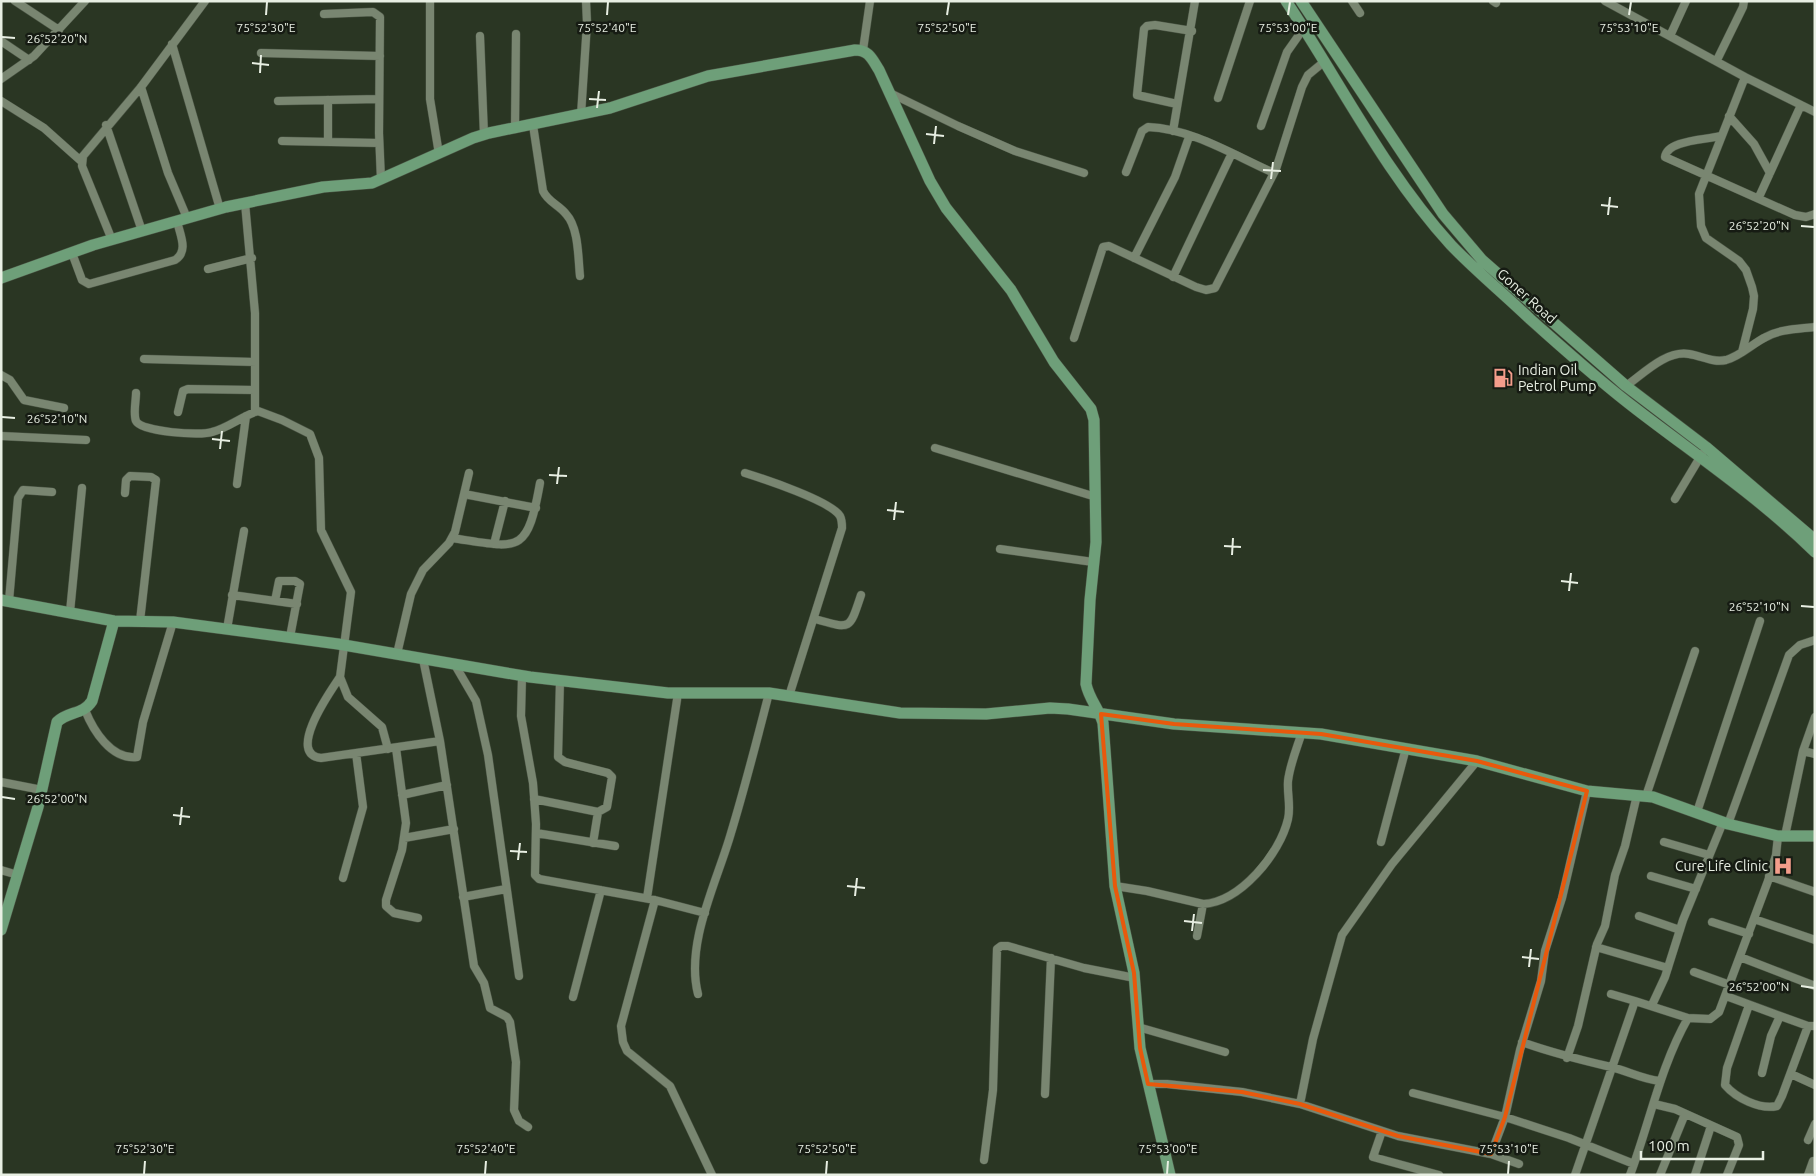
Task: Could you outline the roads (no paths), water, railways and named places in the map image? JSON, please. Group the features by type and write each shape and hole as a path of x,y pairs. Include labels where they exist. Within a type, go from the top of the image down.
{"street":[{"path":"15,1 59,30"},
{"path":"81,160 106,125 141,87 205,1"},
{"path":"430,1 430,99 439,154"},
{"path":"581,115 587,24 586,1"},
{"path":"864,50 870,1"},
{"path":"1173,131 1192,31 1195,1"},
{"path":"1218,98 1250,1"},
{"name":"Goner Road","path":"1286,1 1403,183 1451,244 1483,277 1603,383 1704,452 1815,540"},
{"name":"Goner Road","path":"1301,1 1443,214 1482,260 1704,452 1815,552"},
{"path":"1352,1 1360,13"},
{"path":"1605,1 1717,60 1745,77 1815,112"},
{"path":"1619,10 1623,1"},
{"path":"1670,36 1686,1"},
{"path":"1717,60 1743,7 1744,1"},
{"path":"1,79 29,60 59,30 80,3"},
{"path":"324,14 378,14 380,18 379,143 381,180"},
{"path":"1261,126 1287,52 1312,18"},
{"path":"1177,104 1137,95 1144,29 1147,26 1155,25 1192,31"},
{"path":"515,129 516,34"},
{"path":"480,36 484,135"},
{"path":"1,41 29,60"},
{"path":"172,44 220,209"},
{"path":"1,278 72,252 220,209 323,187 360,186 381,180 484,135 610,108 708,76 864,50 869,53 890,93 930,181 946,208 1011,290 1054,362 1091,409 1094,420 1096,496 1086,684 1093,704 1101,714 1105,733 1115,886 1135,978 1138,1027 1167,1172"},
{"path":"261,53 380,56"},
{"path":"1074,338 1103,247 1109,246 1173,277 1206,290 1214,288 1274,173 1302,87 1308,75 1325,61"},
{"path":"1742,352 1754,310 1754,296 1746,270 1739,261 1706,238 1701,226 1699,194 1720,136 1745,77"},
{"path":"72,252 82,280 86,284 93,284 166,263 175,260 183,253 182,220 141,87"},
{"path":"890,93 1015,151 1084,173"},
{"path":"278,101 379,99"},
{"path":"328,100 328,142"},
{"path":"1,101 44,128 81,160 88,183 112,240"},
{"path":"1759,197 1801,105"},
{"path":"1729,116 1754,144 1770,173"},
{"path":"106,125 142,231"},
{"path":"533,125 543,191 546,198 566,213 572,224 580,276"},
{"path":"1126,172 1142,131 1148,127 1173,131 1221,147 1274,173"},
{"path":"1134,258 1175,177 1188,136"},
{"path":"1720,136 1676,144 1665,153 1665,157 1759,197 1795,215 1806,217 1815,214"},
{"path":"282,141 379,143"},
{"path":"1173,277 1232,153"},
{"path":"1403,183 1417,174"},
{"path":"245,203 252,258 255,412"},
{"path":"208,269 252,258"},
{"path":"1626,386 1666,358 1688,354 1712,360 1724,360 1742,352 1768,336 1815,327"},
{"path":"144,359 255,362"},
{"path":"1,376 10,380 24,400 64,408"},
{"path":"178,412 180,395 188,388 255,390"},
{"path":"136,393 136,419 138,424 149,428 202,434 222,428 255,412 262,412 310,434 315,444 319,458 321,530 351,592 340,677 307,738 307,750 315,757 321,758 440,741"},
{"path":"237,484 246,416"},
{"path":"1,436 86,440"},
{"path":"935,448 1096,496"},
{"path":"1675,499 1704,452"},
{"path":"397,654 416,581 452,538 468,473"},
{"path":"745,473 800,492 835,511 842,519 842,528 790,696"},
{"path":"124,493 126,480 130,476 151,477 156,480 140,621"},
{"path":"452,538 508,545 520,541 530,526 536,508 540,483"},
{"path":"70,612 82,488"},
{"path":"52,492 23,490 18,498 5,600 114,621 173,622 343,645 522,676 678,693 769,693 900,713 986,714 1050,708 1174,724 1321,734 1477,762 1588,791 1641,796 1697,812 1726,823 1782,836 1815,836"},
{"path":"464,494 536,508"},
{"path":"494,544 505,501"},
{"path":"227,629 244,530"},
{"path":"1000,549 1093,562"},
{"path":"275,601 279,581 295,581 300,584 290,638"},
{"path":"232,595 297,604"},
{"path":"815,619 840,626 848,625 852,621 860,595"},
{"path":"1,930 42,790 57,722 61,718 85,710 92,700 114,621"},
{"path":"1697,812 1760,621"},
{"path":"85,710 91,726 108,746 131,757 137,757 143,722 173,622"},
{"path":"1652,1005 1668,968 1680,930 1709,855 1726,823 1789,655 1800,645 1815,640"},
{"path":"1567,1058 1578,1026 1596,947 1605,926 1615,875 1641,796 1695,651"},
{"path":"424,659 440,741 474,966 484,983 490,1008 507,1017 510,1022 516,1062 514,1110 519,1121 528,1127"},
{"path":"455,665 472,692 488,755 519,976"},
{"path":"522,676 521,716 534,798 536,833 535,875 539,879 646,898 705,913"},
{"path":"340,677 348,697 382,726 392,748 406,823 404,838 386,900 386,906 394,913 418,918"},
{"path":"534,798 598,812 607,807 612,777 608,773 565,762 558,757 560,680"},
{"path":"646,898 678,693"},
{"path":"698,994 693,970 705,913 735,820 769,693"},
{"path":"1612,994 1652,1005 1688,1018 1710,1019 1719,1012 1749,934 1776,855 1802,752 1815,717"},
{"path":"1115,886 1147,891 1203,904 1212,904 1246,886 1277,845 1288,819 1288,780 1302,732"},
{"path":"1382,842 1406,748"},
{"path":"1802,752 1815,754"},
{"path":"343,878 363,807 356,753"},
{"path":"1300,1104 1313,1039 1342,935 1392,864 1477,762"},
{"path":"1,782 42,790"},
{"path":"402,795 447,786"},
{"path":"1491,1154 1505,1117 1522,1042 1541,981 1545,951 1562,898 1588,791"},
{"path":"593,843 598,812"},
{"path":"404,838 454,829"},
{"path":"536,833 615,846"},
{"path":"1664,842 1709,855"},
{"path":"1,870 18,875"},
{"path":"1650,876 1696,889"},
{"path":"1769,876 1815,892"},
{"path":"463,897 506,889"},
{"path":"573,997 601,890"},
{"path":"655,900 621,1026 621,1034 627,1051 670,1086 712,1175"},
{"path":"1197,936 1203,904"},
{"path":"1639,916 1680,930"},
{"path":"1754,919 1815,940"},
{"path":"1712,922 1749,934"},
{"path":"984,1160 993,1090 997,949 1001,946 1008,946 1135,978"},
{"path":"1596,947 1668,968"},
{"path":"1740,957 1815,986"},
{"path":"1045,1094 1051,958"},
{"path":"1694,972 1730,985"},
{"path":"1726,996 1811,1026 1780,1101 1777,1106 1770,1108 1762,1108 1730,1090 1725,1085 1727,1068 1749,1005"},
{"path":"1574,1175 1635,1001"},
{"path":"1762,1073 1772,1036 1780,1016"},
{"path":"1630,1175 1660,1081 1678,1036 1688,1018"},
{"path":"1138,1027 1225,1052"},
{"path":"1522,1042 1567,1058 1613,1067 1645,1080 1660,1081"},
{"path":"1791,1074 1815,1085"},
{"path":"1148,1084 1167,1084 1242,1092 1300,1104 1398,1136 1491,1154 1519,1164"},
{"path":"1413,1093 1505,1117 1634,1164"},
{"path":"1654,1104 1685,1114 1737,1137 1739,1140 1735,1157 1727,1175"},
{"path":"1660,1175 1685,1114"},
{"path":"1808,1140 1815,1124"},
{"path":"1694,1175 1711,1126"},
{"path":"1382,1131 1374,1157 1439,1175"},
{"path":"1808,1175 1813,1160"}],"place":[{"name":"Indian Oil Petrol Pump","path":"1503,378"},
{"name":"Cure Life Clinic","path":"1783,866"}]}
